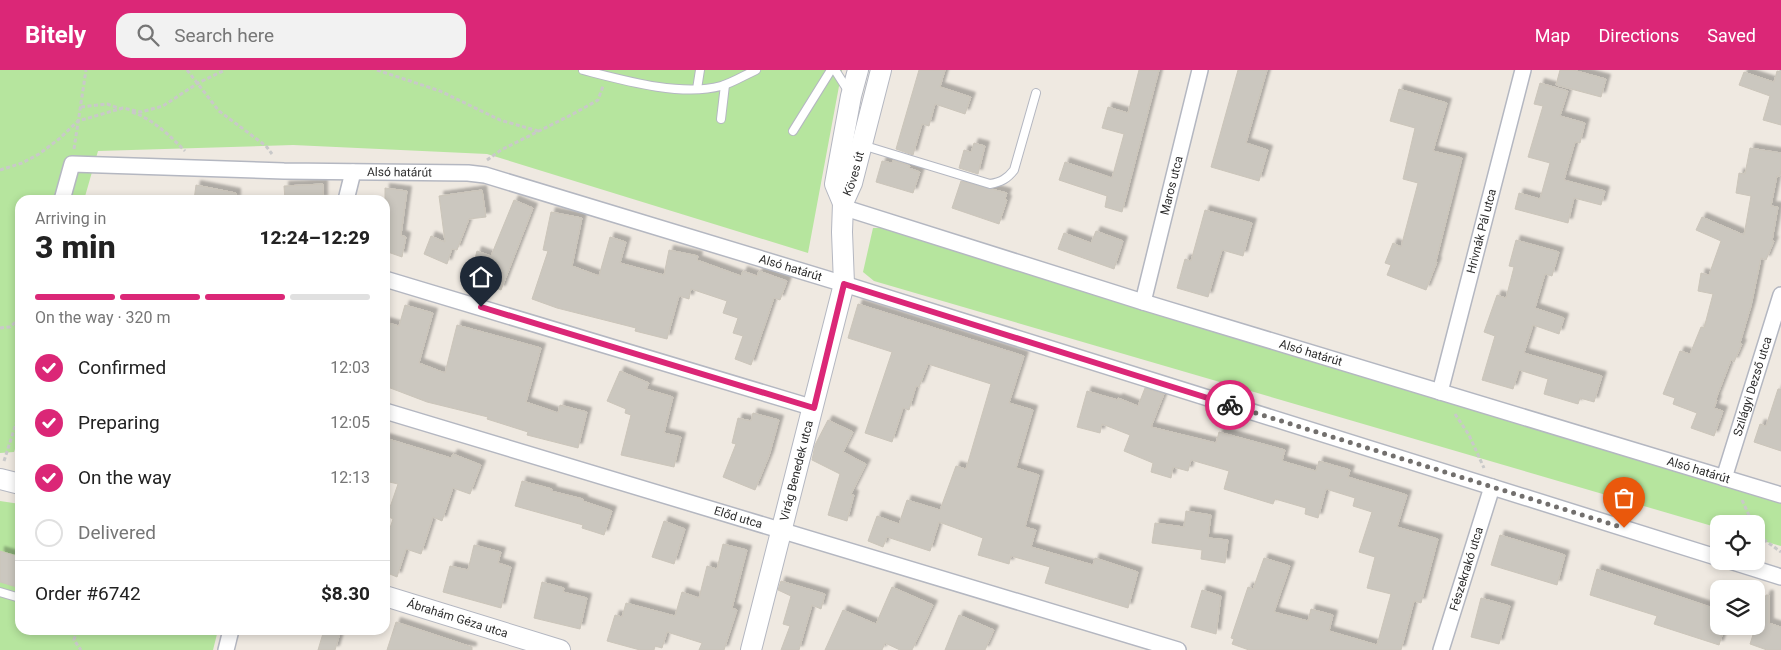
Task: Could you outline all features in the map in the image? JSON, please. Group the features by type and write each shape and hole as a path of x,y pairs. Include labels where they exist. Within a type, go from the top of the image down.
{"street":[{"name":"Köves út","path":"842,205 835,184 851,96 858,70"},
{"name":"Köves út","path":"842,205 852,183 881,70"},
{"name":"Maros utca","path":"1143,302 1200,70"},
{"name":"Hrivnák Pál utca","path":"1440,392 1523,70"},
{"name":"Alsó határút","path":"72,164 354,172 468,172 502,179 1710,555"},
{"path":"63,195 72,164"},
{"path":"347,195 354,172"},
{"name":"Alsó határút","path":"842,205 1143,302 1781,495"},
{"name":"Virág Benedek utca","path":"751,650 844,284 842,205"},
{"path":"390,280 814,408"},
{"name":"Szilágyi Dezső utca","path":"1724,478 1781,295"},
{"name":"Előd utca","path":"390,412 1178,650"},
{"path":"1,472 15,481"},
{"name":"Fészekrakó utca","path":"1441,650 1492,487"},
{"path":"1759,570 1781,577"},
{"name":"Ábrahám Géza utca","path":"390,598 560,650"},
{"path":"226,650 230,635"}],"lane":[{"path":"583,70 666,87 697,90 724,84 756,70"},
{"path":"697,90 700,70"},
{"path":"793,131 830,70"},
{"path":"835,70 851,96"},
{"path":"721,119 724,84"},
{"path":"862,145 990,184 997,183 1006,179 1014,170 1036,93"},
{"path":"0,592 15,596"}],"path":[{"path":"72,164 86,70"},
{"path":"187,70 219,112 266,146 284,170"},
{"path":"0,170 22,163 39,154 78,121 121,108 141,112 163,106 198,83 225,70"},
{"path":"377,70 440,91 500,120 539,131"},
{"path":"468,172 501,150 598,100 607,76"},
{"path":"81,107 107,104 143,116 161,128 188,153 210,169"},
{"path":"0,328 10,327 15,322"},
{"path":"1440,392 1469,435 1492,487"},
{"path":"1,472 15,426"},
{"path":"1741,483 1739,491 1748,515"},
{"path":"1765,540 1781,552"},
{"path":"76,635 74,640 81,650"}],"green space":[{"path":"0,70 842,70 808,253 487,154 293,145 98,151 85,195 15,195 15,449 14,452 0,453"},
{"path":"873,228 882,228 1781,498 1781,546 1765,542 1765,515 1710,515 1710,525 874,281 863,272"},
{"path":"0,501 15,503 15,635 217,635 213,650 0,650"}],"building":[{"path":"919,70 945,70 940,87 971,97 965,114 935,104 929,126 922,124 913,155 896,149"},
{"path":"1139,70 1159,70 1122,212 1105,207 1107,196 1059,180 1065,162 1112,178 1124,134 1102,128 1108,107 1128,113"},
{"path":"1238,70 1267,70 1246,143 1268,150 1259,181 1211,167"},
{"path":"1560,70 1573,70 1606,79 1601,97 1556,85"},
{"path":"1777,71 1781,72 1781,125 1763,120 1770,96 1739,85 1744,72 1774,82"},
{"path":"1540,83 1568,91 1560,116 1585,123 1580,143 1575,142 1564,180 1605,191 1601,205 1574,198 1568,223 1515,209 1519,193 1540,199 1550,163 1528,157 1543,106 1534,104"},
{"path":"1399,89 1447,103 1433,151 1462,158 1437,262 1426,290 1387,275 1391,265 1385,263 1393,243 1401,247 1418,183 1403,179 1415,128 1390,121"},
{"path":"974,143 985,146 978,174 959,168 964,150 971,152"},
{"path":"1750,148 1781,153 1780,176 1777,176 1771,206 1778,207 1772,241 1774,241 1766,260 1761,258 1751,306 1740,343 1742,344 1734,362 1731,360 1716,399 1714,408 1723,411 1714,436 1691,428 1697,413 1673,404 1675,398 1663,394 1680,351 1690,354 1701,327 1704,328 1713,294 1698,291 1701,273 1709,275 1721,241 1696,230 1702,217 1744,235 1751,196 1736,193 1739,173 1745,174"},
{"path":"893,160 920,172 913,193 876,182 882,161 892,163"},
{"path":"961,181 1007,193 1005,199 1007,200 999,224 952,208"},
{"path":"323,184 323,195 285,195 284,186"},
{"path":"196,185 236,193 236,195 195,195"},
{"path":"385,188 407,191 401,235 406,237 402,257 390,253 390,195 385,195"},
{"path":"482,190 486,217 469,219 457,250 452,249 447,264 424,254 431,236 445,242 439,196"},
{"path":"514,200 533,208 501,290 470,278 477,251 491,256"},
{"path":"1205,210 1252,223 1243,256 1222,250 1208,297 1177,288 1185,259 1191,261"},
{"path":"551,212 582,218 572,266 599,276 610,237 626,242 620,263 664,275 669,250 698,256 697,260 741,276 743,271 757,276 759,271 787,281 780,300 774,298 751,365 735,359 743,336 733,333 738,318 723,313 727,301 691,289 689,299 679,296 667,339 635,331 636,328 557,308 532,299 548,251 543,250"},
{"path":"1096,231 1123,241 1114,269 1058,249 1064,233 1091,243"},
{"path":"1516,240 1559,252 1552,276 1545,274 1535,308 1564,318 1559,334 1533,325 1524,353 1602,376 1594,402 1580,398 1578,404 1544,394 1548,379 1519,370 1513,389 1482,380 1495,336 1484,332 1497,295 1506,298 1514,267 1509,266"},
{"path":"858,304 1024,356 1009,403 1033,410 1016,468 1039,475 1025,527 1036,530 1031,547 1093,565 1095,558 1138,572 1128,608 1045,583 1050,567 1011,556 1009,564 978,555 983,538 939,522 930,551 887,537 883,547 868,541 877,516 899,524 907,500 940,510 956,466 966,469 991,384 928,364 919,387 916,386 909,410 903,408 892,442 865,433 892,352 848,338"},
{"path":"405,305 433,313 419,363 445,373 457,325 541,348 526,402 558,413 560,405 587,412 578,448 527,435 528,432 487,419 488,417 427,402 390,388 390,323 399,326"},
{"path":"620,371 649,383 646,389 673,397 664,433 681,437 674,467 621,455 631,415 625,413 626,409 607,401"},
{"path":"1145,388 1164,394 1151,427 1216,443 1219,432 1285,450 1282,461 1316,471 1319,461 1350,470 1348,477 1407,495 1397,527 1438,539 1421,603 1414,601 1401,650 1249,650 1232,644 1234,639 1231,638 1248,587 1253,589 1264,558 1290,566 1274,612 1308,621 1311,609 1333,615 1329,631 1377,645 1391,594 1367,588 1375,557 1359,552 1372,512 1353,506 1355,498 1326,489 1318,518 1305,514 1306,508 1275,499 1273,504 1224,489 1229,471 1191,460 1188,471 1173,467 1171,478 1151,472 1153,463 1124,451 1130,435 1102,424 1100,433 1077,427 1087,391 1118,400 1118,398 1138,406"},
{"path":"1778,389 1781,389 1781,451 1754,442 1760,424 1766,426"},
{"path":"753,413 779,420 769,456 755,490 723,477 736,444 732,443 738,418 751,421"},
{"path":"828,420 853,432 843,452 866,464 851,494 854,495 847,521 828,515 840,474 812,460 815,445"},
{"path":"390,440 451,458 453,454 481,465 470,494 453,488 442,521 433,517 421,554 406,549 397,577 390,574 390,528 393,519 390,518 390,507 398,484 390,482"},
{"path":"522,481 583,499 583,501 612,511 604,535 582,528 583,525 515,506"},
{"path":"1186,511 1211,515 1208,538 1228,540 1225,563 1201,559 1202,550 1152,543 1155,523 1184,527"},
{"path":"664,521 685,529 674,564 652,557"},
{"path":"1500,535 1565,555 1557,585 1491,565"},
{"path":"723,544 747,550 732,608 737,610 724,650 699,650 702,643 667,632 662,648 655,646 654,650 640,650 607,641 615,615 622,617 626,603 675,616 682,592 699,598 707,566 717,569"},
{"path":"474,545 501,552 498,563 511,567 501,608 443,592 450,566 468,570"},
{"path":"0,551 15,556 15,586 0,582"},
{"path":"1597,569 1710,607 1710,635 1722,635 1719,645 1654,624 1657,616 1590,595"},
{"path":"781,581 825,594 821,609 812,605 799,650 781,650 790,626 783,624 791,596 778,590"},
{"path":"542,582 564,588 563,592 587,598 580,629 534,618"},
{"path":"892,587 933,605 912,650 900,650 885,643 882,650 825,650 843,610 876,624"},
{"path":"1202,590 1221,596 1216,634 1191,627"},
{"path":"1766,595 1769,595 1769,623 1781,627 1781,650 1767,650 1750,644 1753,635 1765,635"},
{"path":"1481,598 1510,606 1499,644 1471,637"},
{"path":"959,615 994,630 985,650 945,650"},
{"path":"396,622 472,647 472,650 387,650"},
{"path":"322,635 340,635 335,650 318,650"}],"way so far":[{"path":"1230,405 1624,528"}],"route":[{"path":"481,307 814,408 844,284 1230,405"}]}
